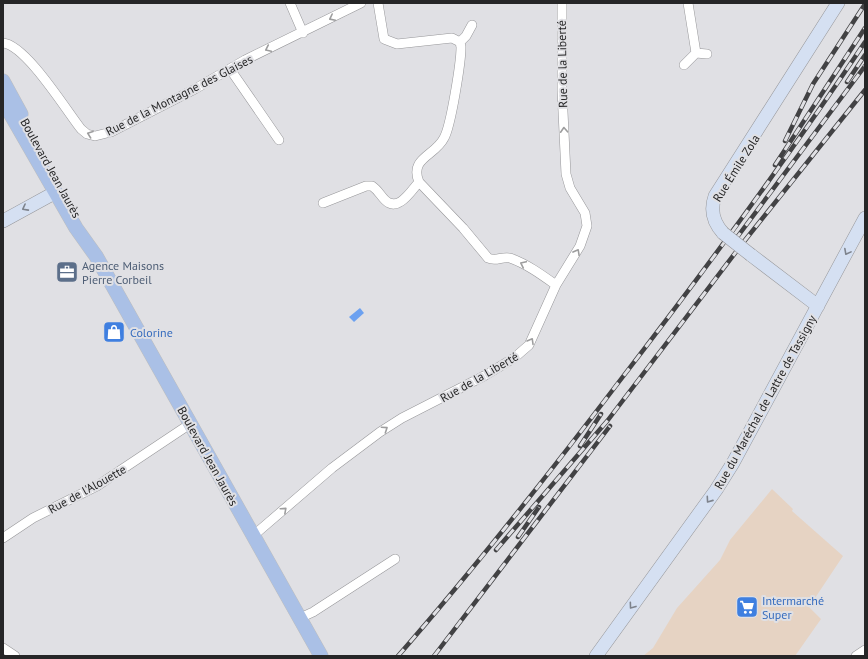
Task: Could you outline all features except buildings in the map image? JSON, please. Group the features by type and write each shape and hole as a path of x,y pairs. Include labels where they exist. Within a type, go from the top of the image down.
{"main road":[{"name":"Rue Émile Zola","path":"818,306 723,233 718,228 713,216 712,206 716,196 838,3"},
{"name":"Boulevard Jean Jaurès","path":"3,81 85,228 96,256"},
{"name":"Boulevard Jean Jaurès","path":"3,102 76,228 96,256 321,656"},
{"path":"3,221 56,192"},
{"name":"Rue du Maréchal de Lattre de Tassigny","path":"596,656 734,463 865,218"}],"street":[{"path":"290,3 303,33"},
{"name":"Rue de la Montagne des Glaises","path":"3,43 9,44 27,59 81,129 87,134 95,136 111,132 230,69 361,3"},
{"path":"378,3 384,39 391,43 398,44 452,38 460,42"},
{"name":"Rue de la Liberté","path":"254,535 332,468 380,432 402,418 484,376 524,351 533,338 556,285 580,246 588,226 585,213 570,188 566,174 562,91 562,3"},
{"path":"688,3 696,53"},
{"path":"460,42 466,36 472,25"},
{"path":"460,42 461,53 448,129 441,143 418,164 416,172 419,182 463,228 488,258 493,260 509,258 534,270 556,285"},
{"path":"696,53 707,54"},
{"path":"684,65 696,53"},
{"path":"230,69 279,140"},
{"path":"323,204 366,186 372,186 389,203 395,204 401,202 419,182"},
{"name":"Rue de l'Alouette","path":"3,538 33,518 97,486 190,424"},
{"path":"300,618 313,612 395,559"},
{"path":"3,648 15,656"},
{"path":"856,656 865,650"}],"shaded area":[{"path":"772,489 793,509 792,511 843,556 809,607 821,619 795,656 643,656 653,648 677,608 720,560 730,540"}],"water":[{"path":"360,308 364,313 354,322 349,317"}],"railway":[{"path":"785,141 813,84 865,4"},
{"path":"775,165 865,28"},
{"path":"398,656 509,523 712,260 774,174 865,42"},
{"path":"847,82 865,55"},
{"path":"735,240 865,66"},
{"path":"496,550 608,420 742,244 865,90"},
{"path":"580,446 601,414"},
{"path":"434,656 610,426"},
{"path":"518,537 539,507"}],"place":[{"name":"Agence Maisons Pierre Corbeil","path":"67,272"},
{"name":"Colorine","path":"114,332"},
{"name":"Intermarché Super","path":"747,607"}]}
